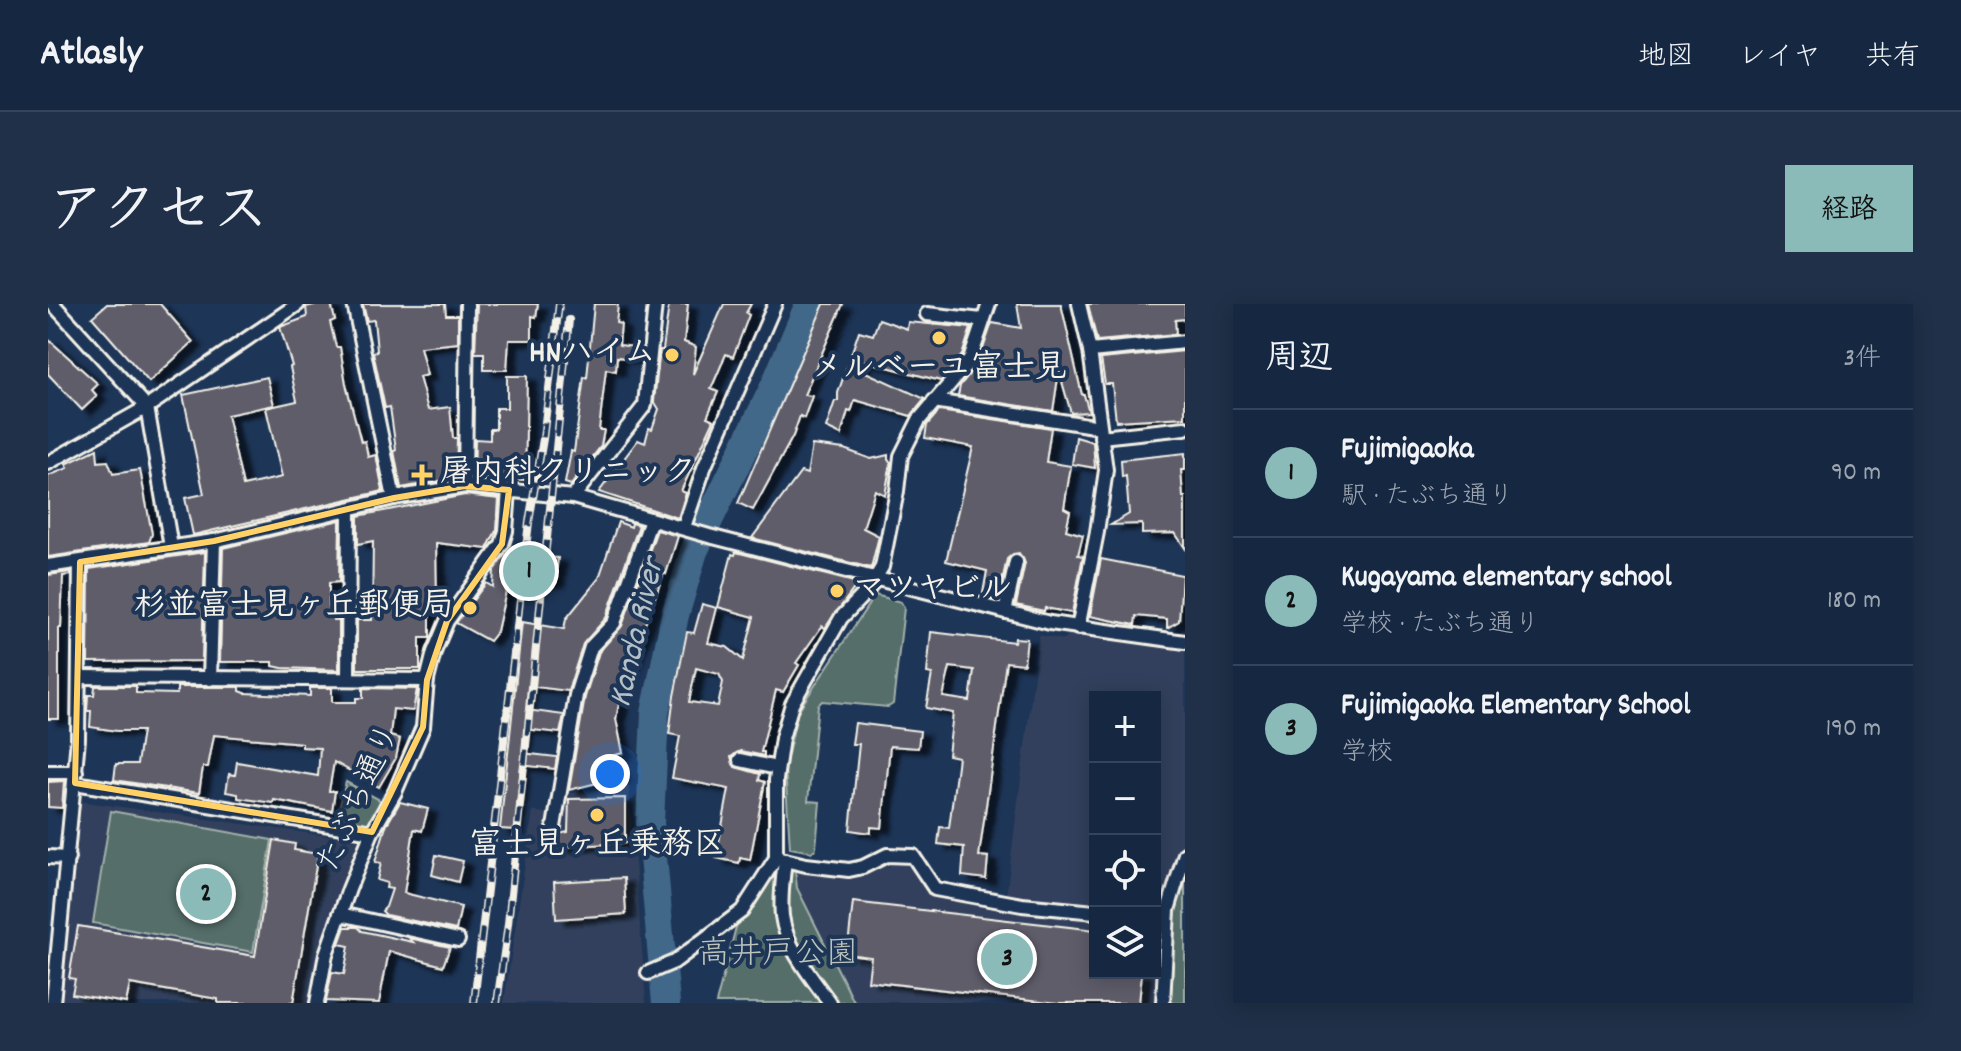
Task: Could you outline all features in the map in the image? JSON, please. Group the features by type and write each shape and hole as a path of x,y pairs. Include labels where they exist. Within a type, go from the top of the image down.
{"street":[{"path":"53,304 147,407 171,547"},
{"path":"48,463 147,407 295,304"},
{"path":"354,304 394,498"},
{"path":"465,486 467,304"},
{"path":"573,497 645,405 655,304"},
{"path":"687,529 704,468 775,304"},
{"path":"830,1003 792,946 785,927 781,900 777,768 782,738 792,704 841,618 882,567 901,456 919,420 970,360 989,304"},
{"path":"1078,628 1106,470 1090,351 1079,304"},
{"path":"927,314 982,320"},
{"path":"1090,351 1185,342"},
{"path":"934,401 1101,432 1185,428"},
{"path":"48,566 214,541 394,498 465,486 573,497 709,536 1005,612 1078,628 1185,642"},
{"name":"たぶち通り","path":"317,1003 326,954 340,914 372,832 395,792 423,727 427,680 434,652 447,621 502,544 509,490"},
{"path":"348,678 349,510"},
{"path":"554,827 576,695 591,647 614,623 651,520"},
{"path":"210,679 214,541"},
{"path":"57,1002 53,954 68,858 75,778 80,562"},
{"path":"1005,612 1016,562"},
{"path":"79,677 427,680"},
{"path":"740,760 777,768"},
{"path":"48,772 372,832"},
{"path":"1163,1003 1161,911 1185,854"},
{"path":"781,859 849,870 887,855 913,856 935,889 1022,905 1089,911"},
{"path":"48,857 68,858"},
{"path":"650,972 668,965 742,911 781,859"},
{"path":"340,914 458,940"}],"highlighted area":[{"path":"465,486 509,490 502,544 447,621 427,680 423,727 372,832 75,783 80,562 214,541 394,498"}],"shaded area":[{"path":"1069,634 1185,649 1185,840 1166,902 1161,906 1161,691 1089,691 1089,908 1006,897 1039,635 1064,640"},
{"path":"629,785 646,1003 504,1003 533,811 550,814 554,826 565,794"},
{"path":"79,801 364,841 320,947 310,1003 82,1003 58,999"},
{"path":"899,862 912,866 928,889 939,897 1089,917 1089,979 1160,979 1159,1003 854,1002 797,888 795,870 852,879"},
{"path":"1161,919 1163,921 1161,962"}],"green space":[{"path":"875,595 901,602 904,608 893,704 888,707 822,701 818,705 808,801 820,802 816,848 812,852 790,848 785,767 798,711"},
{"path":"346,782 380,800 372,824 336,819"},
{"path":"111,811 272,840 253,952 93,923"},
{"name":"高井戸公園","path":"776,866 795,870 797,888 854,1002 860,1003 716,1003 736,927"},
{"path":"1185,873 1185,1003 1168,1003 1170,939"}],"building":[{"path":"107,304 160,304 193,342 149,382 92,317"},
{"path":"331,304 335,320 330,322 336,347 340,347 361,442 365,441 368,457 376,455 383,491 193,535 185,498 204,494 183,395 267,377 274,405 227,415 243,486 282,477 266,408 297,401 292,366 280,327 307,317 306,307"},
{"path":"363,304 445,304 446,315 458,315 458,343 420,347 427,375 419,377 428,410 450,407 453,438 457,438 456,478 401,488 390,407 385,408 373,352 377,351 374,320 367,321"},
{"path":"477,304 538,304 536,317 532,316 532,340 509,340 507,370 484,370 484,353 475,353"},
{"path":"594,304 618,304 616,323 621,324 619,345 642,348 640,360 617,357 616,371 606,369 599,430 604,430 601,446 571,485 565,483 571,451 574,452 584,377 587,378"},
{"path":"669,304 688,304 684,342 696,347 693,374 724,304 751,304 733,357 726,354 711,389 718,392 707,417 714,420 681,491 686,493 678,518 599,492 638,440 645,443 649,428 652,429 659,409 654,401"},
{"path":"824,304 843,304 804,395 812,396 804,418 800,416 793,436 753,510 738,503"},
{"path":"1017,304 1061,304 1082,395 1089,412 1071,413 1059,371 1053,411 958,396 960,386 978,363 992,323 1021,328"},
{"path":"1088,304 1185,304 1185,319 1175,320 1176,334 1097,341"},
{"path":"879,319 907,329 908,322 971,328 962,355 941,381 864,361 861,370 925,399 911,416 855,400 851,412 848,411 841,435 826,428 835,401 838,401 859,331 873,335"},
{"path":"48,339 98,384 92,390 97,396 82,410 48,374"},
{"path":"1185,351 1185,417 1116,421 1112,384 1105,384 1101,359"},
{"path":"507,376 527,376 525,480 474,478 475,439 490,440 490,429 496,429 496,408 507,408"},
{"path":"939,411 1051,428 1046,462 1071,466 1064,508 1070,511 1066,530 1083,535 1078,555 1083,556 1072,613 1016,605 1025,563 1019,553 1007,559 998,600 983,593 987,571 946,561 973,447 925,438 927,425"},
{"path":"1076,437 1093,442 1095,468 1072,464"},
{"path":"812,445 844,449 871,459 888,455 891,462 885,495 875,490 863,528 879,536 871,568 752,538 801,472 807,474"},
{"path":"97,449 98,462 108,461 113,474 140,470 152,534 149,542 48,557 48,476 68,468 66,464"},
{"path":"1185,453 1185,470 1181,470 1185,497 1185,548 1175,533 1142,534 1142,524 1111,525 1129,514 1126,476 1122,477 1121,460"},
{"path":"465,495 499,499 497,529 487,549 436,543 437,602 432,602 430,609 430,638 420,638 420,669 357,669 357,620 372,620 373,541 358,544 358,516"},
{"path":"340,520 339,582 329,583 329,610 334,610 334,620 339,620 339,670 282,668 273,666 273,662 220,662 223,548"},
{"path":"618,522 631,527 632,523 639,525 606,618 583,644 568,691 528,686 526,710 564,715 560,733 524,729 522,753 557,757 555,769 521,765 515,830 500,829 522,622 564,629 566,619 599,578"},
{"path":"657,530 678,536 634,654 619,704 616,719 623,753 615,755 621,777 569,790 585,697 599,652 622,626"},
{"path":"205,552 202,661 88,662 89,569"},
{"path":"736,552 858,583 796,663 799,665 783,692 776,690 761,752 764,756 741,751 731,757 735,767 760,774 759,780 765,782 750,860 740,858 739,863 716,858 729,789 672,778 680,736 669,734 687,632 694,633 702,604 717,608 708,643 727,647 743,660 754,617 718,607 732,554","holes":["696,668 719,674 723,682 718,706 689,702"]},
{"path":"505,555 514,556 497,631 489,641 456,623 486,583 493,587 494,570"},
{"path":"529,556 558,558 555,582 526,581"},
{"path":"1101,559 1182,575 1179,621 1167,628 1167,619 1136,616 1135,625 1090,616"},
{"path":"71,572 71,575 63,576 59,628 59,719 48,719 48,575"},
{"path":"931,632 1014,642 1015,638 1027,639 1024,664 1006,662 979,856 988,857 986,879 962,876 964,847 938,844 940,827 949,828 958,757 948,755 953,713 926,708 932,674 927,673","holes":["950,667 974,670 970,701 943,697"]},
{"path":"95,686 136,686 136,693 177,694 177,687 240,687 240,691 245,693 310,696 310,688 332,688 332,702 356,702 356,698 363,698 363,688 417,689 413,711 393,709 390,736 400,739 396,758 379,787 334,762 329,791 335,791 332,811 274,800 273,803 238,798 238,794 226,792 229,774 235,775 237,762 318,776 320,748 302,747 302,743 214,735 208,767 203,767 199,793 114,780 116,764 137,764 142,731 90,727 88,695 94,695"},
{"path":"855,723 920,731 918,748 890,746 882,828 871,827 871,833 850,830 859,744 852,744"},
{"path":"64,781 62,808 48,807 48,782"},
{"name":"富士見ヶ丘乗務区","path":"625,798 625,843 559,847 559,834 568,832 569,799"},
{"path":"400,802 428,809 422,831 414,829 404,893 461,907 456,930 386,915 382,911 392,889 386,888 387,883 377,880 381,863 375,862 386,826"},
{"path":"274,840 295,844 294,850 318,854 293,1003 218,1003 218,999 130,984 126,1003 72,994 75,979 69,978 78,926 255,956"},
{"path":"436,855 463,861 458,882 432,875"},
{"path":"624,878 626,914 556,919 554,882"},
{"path":"853,902 1089,929 1089,979 1141,979 1139,1003 1058,1003 868,981 871,957 847,954"},
{"path":"345,927 358,927 362,931 450,947 443,966 389,951 379,1003 326,1001 332,972 344,974 349,946 339,944"}],"waterway":[{"name":"Kanda River","path":"666,1003 650,823 655,713 675,615 694,551 774,387 809,304"}],"railway":[{"path":"474,1003 529,522 543,439 559,304"},
{"path":"497,1003 508,924 569,320"}],"place":[{"name":"メルベーユ富士見","path":"939,338"},
{"name":"HNハイム","path":"672,355"},
{"name":"屠内科クリニック","path":"422,475"},
{"name":"Fujimigaoka","path":"529,571"},
{"name":"マツヤビル","path":"837,591"},
{"name":"杉並富士見ヶ丘郵便局","path":"470,608"},
{"name":"富士見ヶ丘乗務区","path":"597,815"},
{"name":"Kugayama elementary school","path":"206,894"},
{"name":"Fujimigaoka Elementary School","path":"1007,959"}]}
